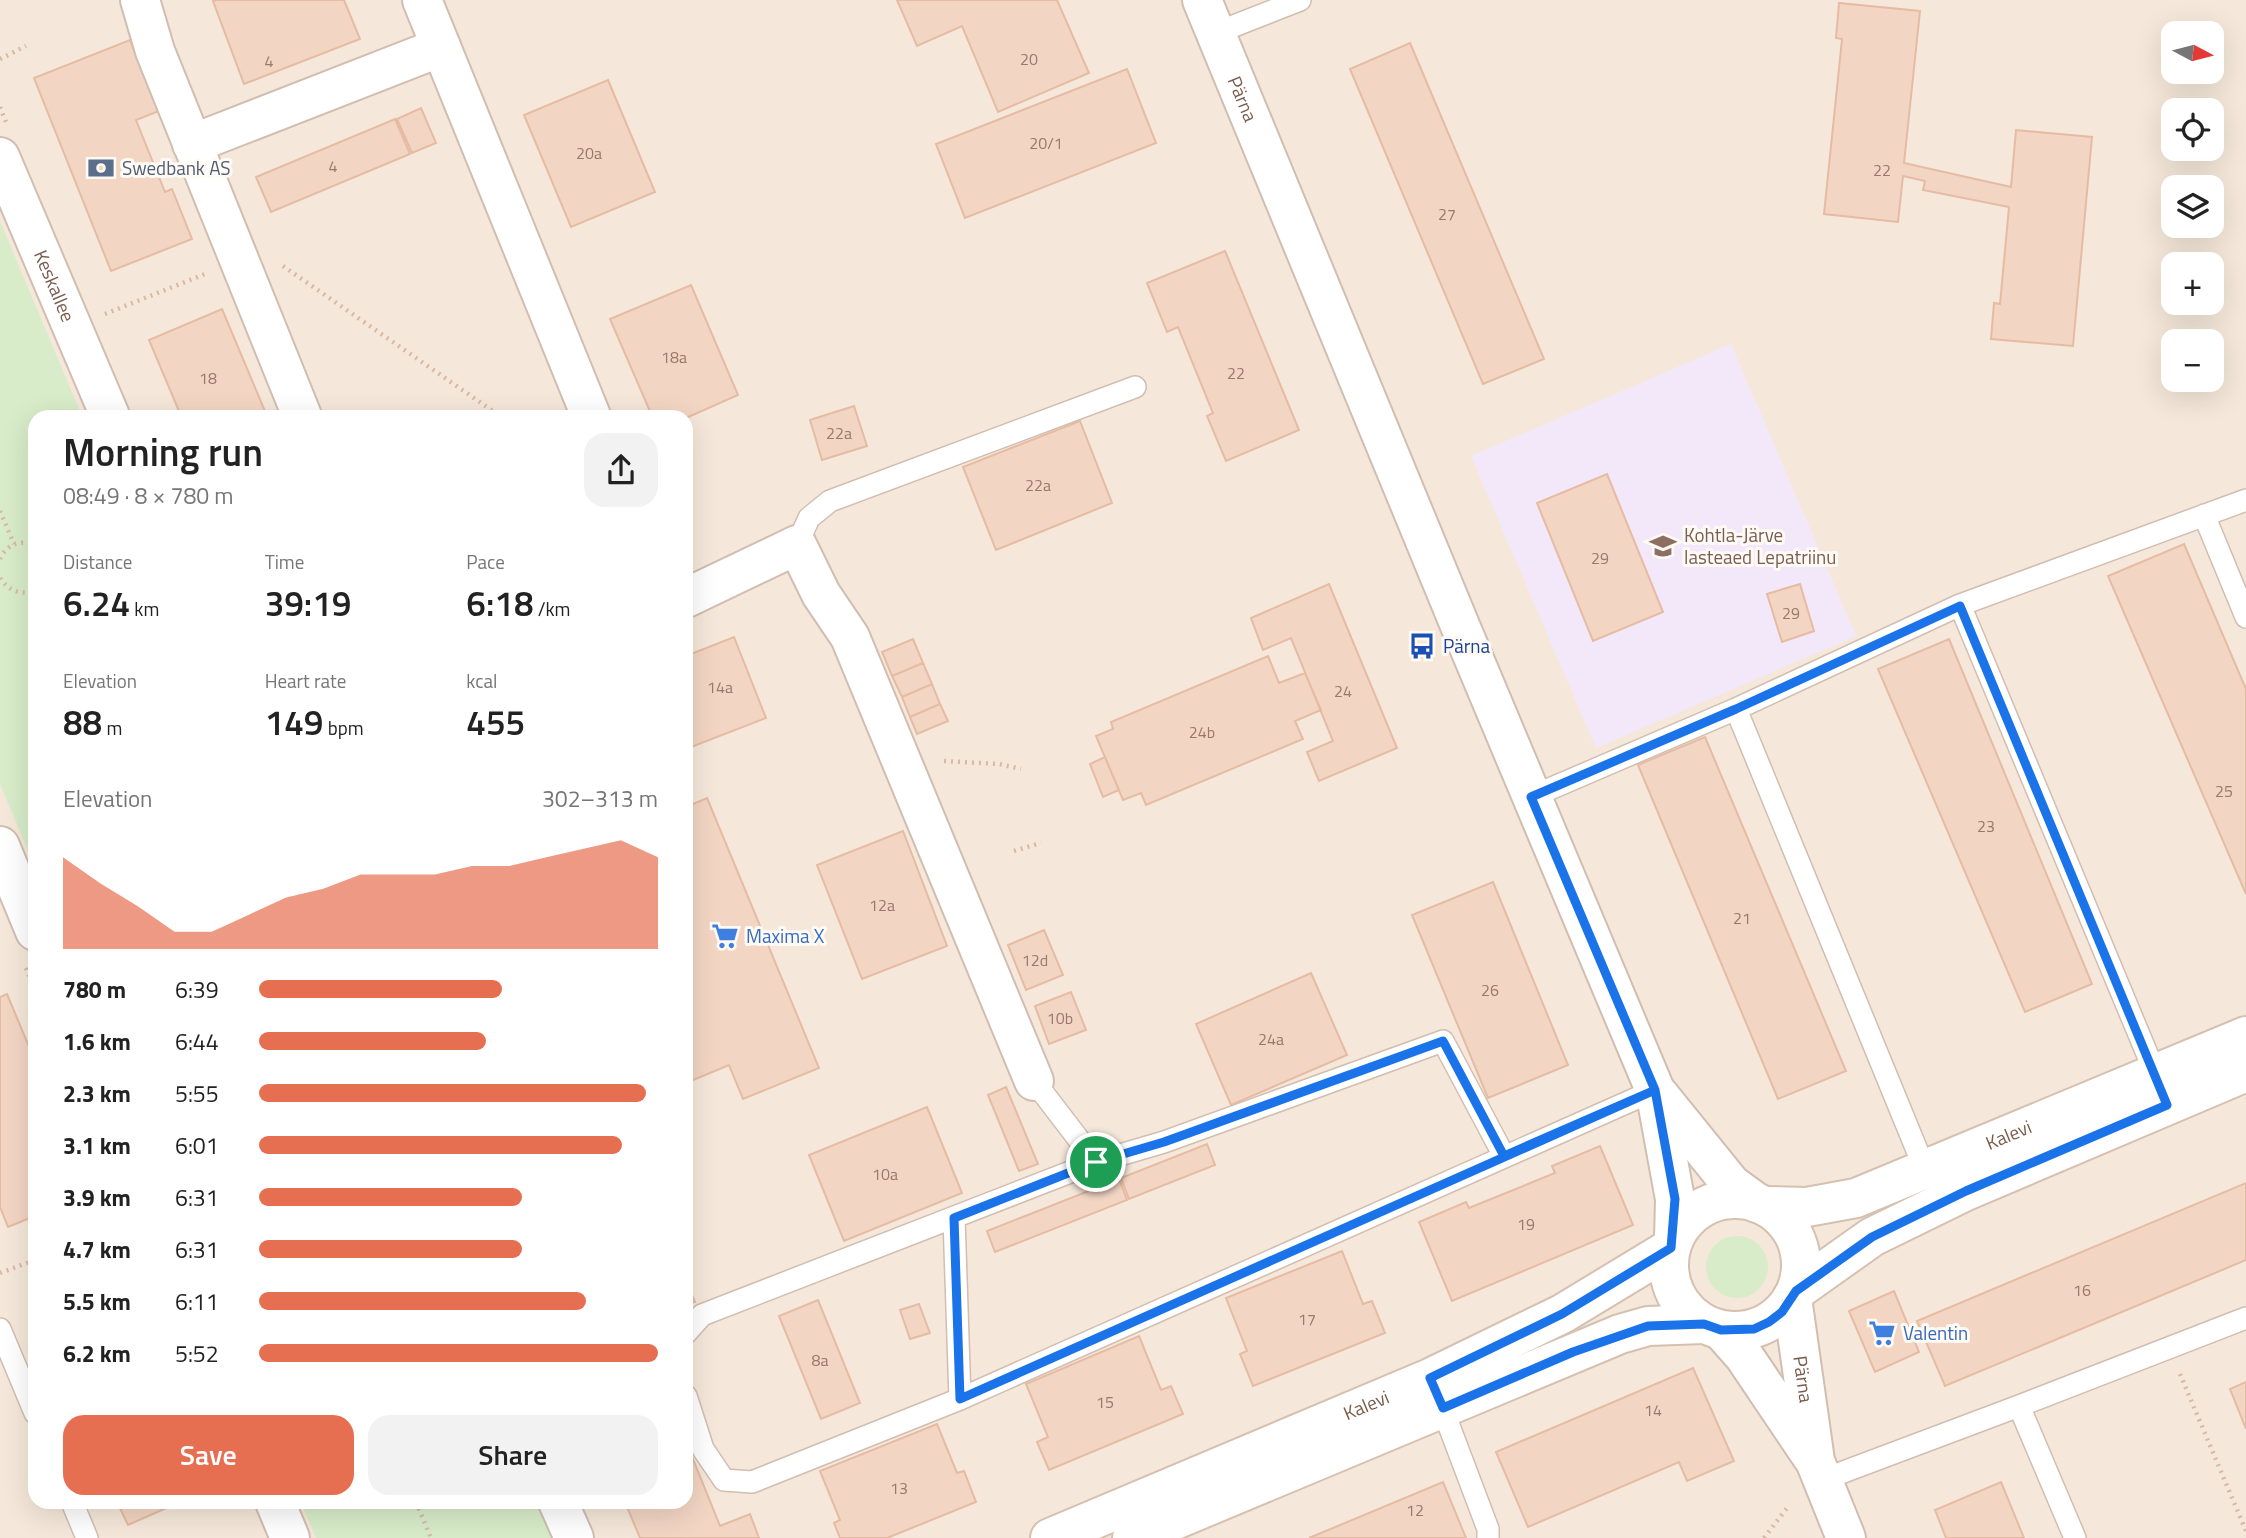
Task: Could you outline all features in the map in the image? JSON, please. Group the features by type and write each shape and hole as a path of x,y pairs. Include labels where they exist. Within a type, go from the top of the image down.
{"street":[{"path":"140,0 155,51 300,410"},
{"path":"422,0 589,410"},
{"name":"Pärna","path":"1209,16 1531,797 1655,1090 1675,1199 1673,1244"},
{"path":"192,144 442,47"},
{"name":"Keskallee","path":"0,157 107,410"},
{"path":"693,595 797,545 821,594 850,637 1034,1081"},
{"path":"0,846 28,914"},
{"name":"Kalevi","path":"1049,1538 1437,1393 1620,1334 1648,1326 1754,1329 1769,1322 1794,1295 1872,1237 2162,1090 2246,1036"},
{"name":"Kalevi","path":"1132,1538 1437,1393 1673,1244 1694,1213 1708,1205 1724,1200 1807,1207 1856,1198 1925,1170 2162,1090 2246,1072"},
{"name":"Pärna","path":"1655,1090 1731,1184 1761,1205"},
{"path":"1761,1205 1787,1224 1800,1249 1801,1264 1794,1295"},
{"path":"1673,1244 1670,1270 1675,1292 1682,1304 1712,1327"},
{"name":"Pärna","path":"1794,1295 1819,1471"},
{"name":"Pärna","path":"1712,1327 1744,1356 1819,1471 1846,1538"},
{"path":"278,1509 290,1538"},
{"path":"561,1509 574,1538"}],"lane":[{"path":"1209,16 1300,0"},
{"path":"797,545 809,518 830,501 1135,387"},
{"path":"1531,797 1736,709 1960,606 2246,500"},
{"path":"2204,515 2246,617"},
{"path":"1960,606 2162,1090"},
{"path":"1736,709 1938,1205"},
{"path":"693,1325 702,1315 1096,1162 1164,1142 1443,1041 1504,1156"},
{"path":"1034,1081 1096,1162"},
{"path":"693,1418 703,1450 724,1480 752,1482 960,1399 1655,1090"},
{"path":"954,1218 960,1399"},
{"path":"1819,1471 2019,1406 2246,1318"},
{"path":"0,1329 28,1396"},
{"path":"1437,1393 1488,1529 1488,1538"},
{"path":"2019,1406 2075,1538"},
{"path":"75,1509 88,1538"}],"path":[{"path":"0,59 26,46"},
{"path":"341,309 491,410"},
{"path":"0,511 14,544"},
{"path":"0,559 14,544 28,545"},
{"path":"0,578 11,590 18,593 28,592"},
{"path":"901,759 999,764 1021,769"},
{"path":"1014,851 1041,843"},
{"path":"0,1273 28,1263"},
{"path":"2169,1348 2246,1531"},
{"path":"1764,1538 1787,1508"},
{"path":"419,1509 431,1538"}],"shaded area":[{"path":"0,0 2246,0 2246,1538 0,1538"},
{"name":"Kohtla-Järve lasteaed Lepatriinu","path":"1731,344 1856,636 1596,748 1471,456"}],"green space":[{"path":"0,221 79,410 28,410 28,851 0,784"},
{"path":"1731,1236 1743,1236 1759,1245 1766,1255 1766,1279 1759,1289 1743,1298 1731,1298 1720,1293 1711,1284 1706,1273 1706,1261 1711,1250 1720,1241"},
{"path":"304,1509 540,1509 553,1538 316,1538"}],"building":[{"path":"344,0 360,39 244,84 213,1"},
{"path":"897,0 1057,0 1089,73 998,112 962,26 917,46"},
{"path":"1839,3 1920,11 1904,163 2011,187 2016,130 2092,137 2073,346 1991,339 1994,303 2000,304 2009,207 1923,190 1925,181 1903,176 1898,222 1824,214 1842,39 1836,38"},
{"path":"130,40 159,111 136,120 165,192 172,189 192,239 111,271 34,78"},
{"path":"1410,43 1544,359 1483,384 1350,69"},
{"path":"1127,69 1156,143 965,218 936,144"},
{"path":"608,80 655,192 571,227 524,115"},
{"path":"421,108 436,143 412,153 397,119"},
{"path":"395,119 410,154 271,212 256,177"},
{"path":"1225,251 1299,430 1226,461 1207,416 1213,413 1178,327 1167,332 1147,283"},
{"path":"691,285 738,395 693,415 693,410 649,410 610,319"},
{"path":"222,309 264,410 178,410 149,340"},
{"path":"854,406 867,446 822,460 810,420"},
{"path":"1080,421 1112,503 996,550 963,467"},
{"path":"1607,474 1663,612 1593,641 1537,503"},
{"path":"2184,544 2246,689 2246,894 2108,576"},
{"path":"1329,584 1397,748 1319,781 1307,752 1333,741 1291,638 1263,650 1251,618"},
{"path":"1800,584 1814,631 1782,642 1767,594"},
{"path":"734,637 766,718 693,746 693,653"},
{"path":"913,639 923,663 892,676 882,652"},
{"path":"1949,639 2092,984 2025,1012 1878,669"},
{"path":"1268,656 1279,683 1305,673 1321,710 1295,721 1303,739 1146,805 1141,793 1123,800 1096,736 1113,729 1111,722"},
{"path":"923,663 932,684 902,697 892,676"},
{"path":"932,684 940,704 910,717 902,697"},
{"path":"940,704 948,721 917,734 910,717"},
{"path":"1705,737 1846,1071 1778,1099 1638,765"},
{"path":"1105,757 1119,790 1103,797 1090,764"},
{"name":"Maxima X","path":"707,798 819,1068 743,1099 729,1065 693,1080 693,804"},
{"path":"903,831 947,946 862,979 817,865"},
{"path":"1493,882 1568,1065 1488,1098 1412,915"},
{"path":"1044,930 1063,975 1026,990 1008,945"},
{"path":"1311,973 1347,1055 1231,1105 1196,1024"},
{"path":"1071,992 1086,1030 1049,1044 1035,1006"},
{"path":"7,994 28,1044 28,1219 8,1227 0,1207 0,997"},
{"path":"1006,1087 1038,1164 1019,1171 988,1095"},
{"path":"927,1107 962,1193 844,1241 809,1155"},
{"path":"1207,1144 1215,1165 1129,1199 1121,1178"},
{"path":"1600,1146 1633,1225 1452,1301 1419,1222 1466,1202 1469,1208 1555,1173 1552,1166"},
{"path":"1119,1179 1127,1200 995,1252 987,1231"},
{"path":"2246,1183 2246,1260 1945,1386 1917,1321"},
{"path":"1342,1251 1363,1304 1372,1301 1385,1333 1253,1386 1240,1354 1247,1351 1226,1298"},
{"path":"1894,1291 1919,1352 1875,1372 1849,1311"},
{"path":"818,1300 860,1403 821,1419 779,1316"},
{"path":"919,1304 930,1333 910,1339 900,1310"},
{"path":"1139,1336 1161,1390 1171,1386 1183,1414 1049,1470 1037,1442 1048,1437 1026,1384"},
{"path":"1693,1368 1734,1461 1687,1481 1679,1462 1528,1527 1496,1452"},
{"path":"2246,1382 2246,1429 2230,1389"},
{"path":"937,1424 957,1473 964,1471 976,1502 887,1538 840,1538 834,1523 840,1520 820,1471"},
{"path":"693,1459 720,1526 750,1514 759,1538 640,1538 628,1509 693,1509"},
{"path":"1443,1482 1466,1538 1309,1538"},
{"path":"2001,1482 2024,1538 1946,1538 1935,1510"},
{"path":"120,1509 164,1509 128,1525"}],"place":[{"name":"Swedbank AS","path":"101,168"},
{"name":"Kohtla-Järve lasteaed Lepatriinu","path":"1663,546"},
{"name":"Pärna","path":"1422,646"},
{"name":"Maxima X","path":"725,936"},
{"name":"Valentin","path":"1882,1333"}],"route":[{"path":"1096,1162 954,1218 960,1399 1655,1090 1531,797 1736,709 1960,606 2157,1075 2167,1105 1966,1191 1872,1237 1796,1291 1782,1312 1754,1329 1721,1330 1704,1324 1648,1326 1573,1352 1443,1408 1430,1378 1562,1314 1632,1275 1671,1248 1674,1239 1675,1199 1655,1090 1504,1156 1443,1041 1164,1142 1096,1162"}]}
